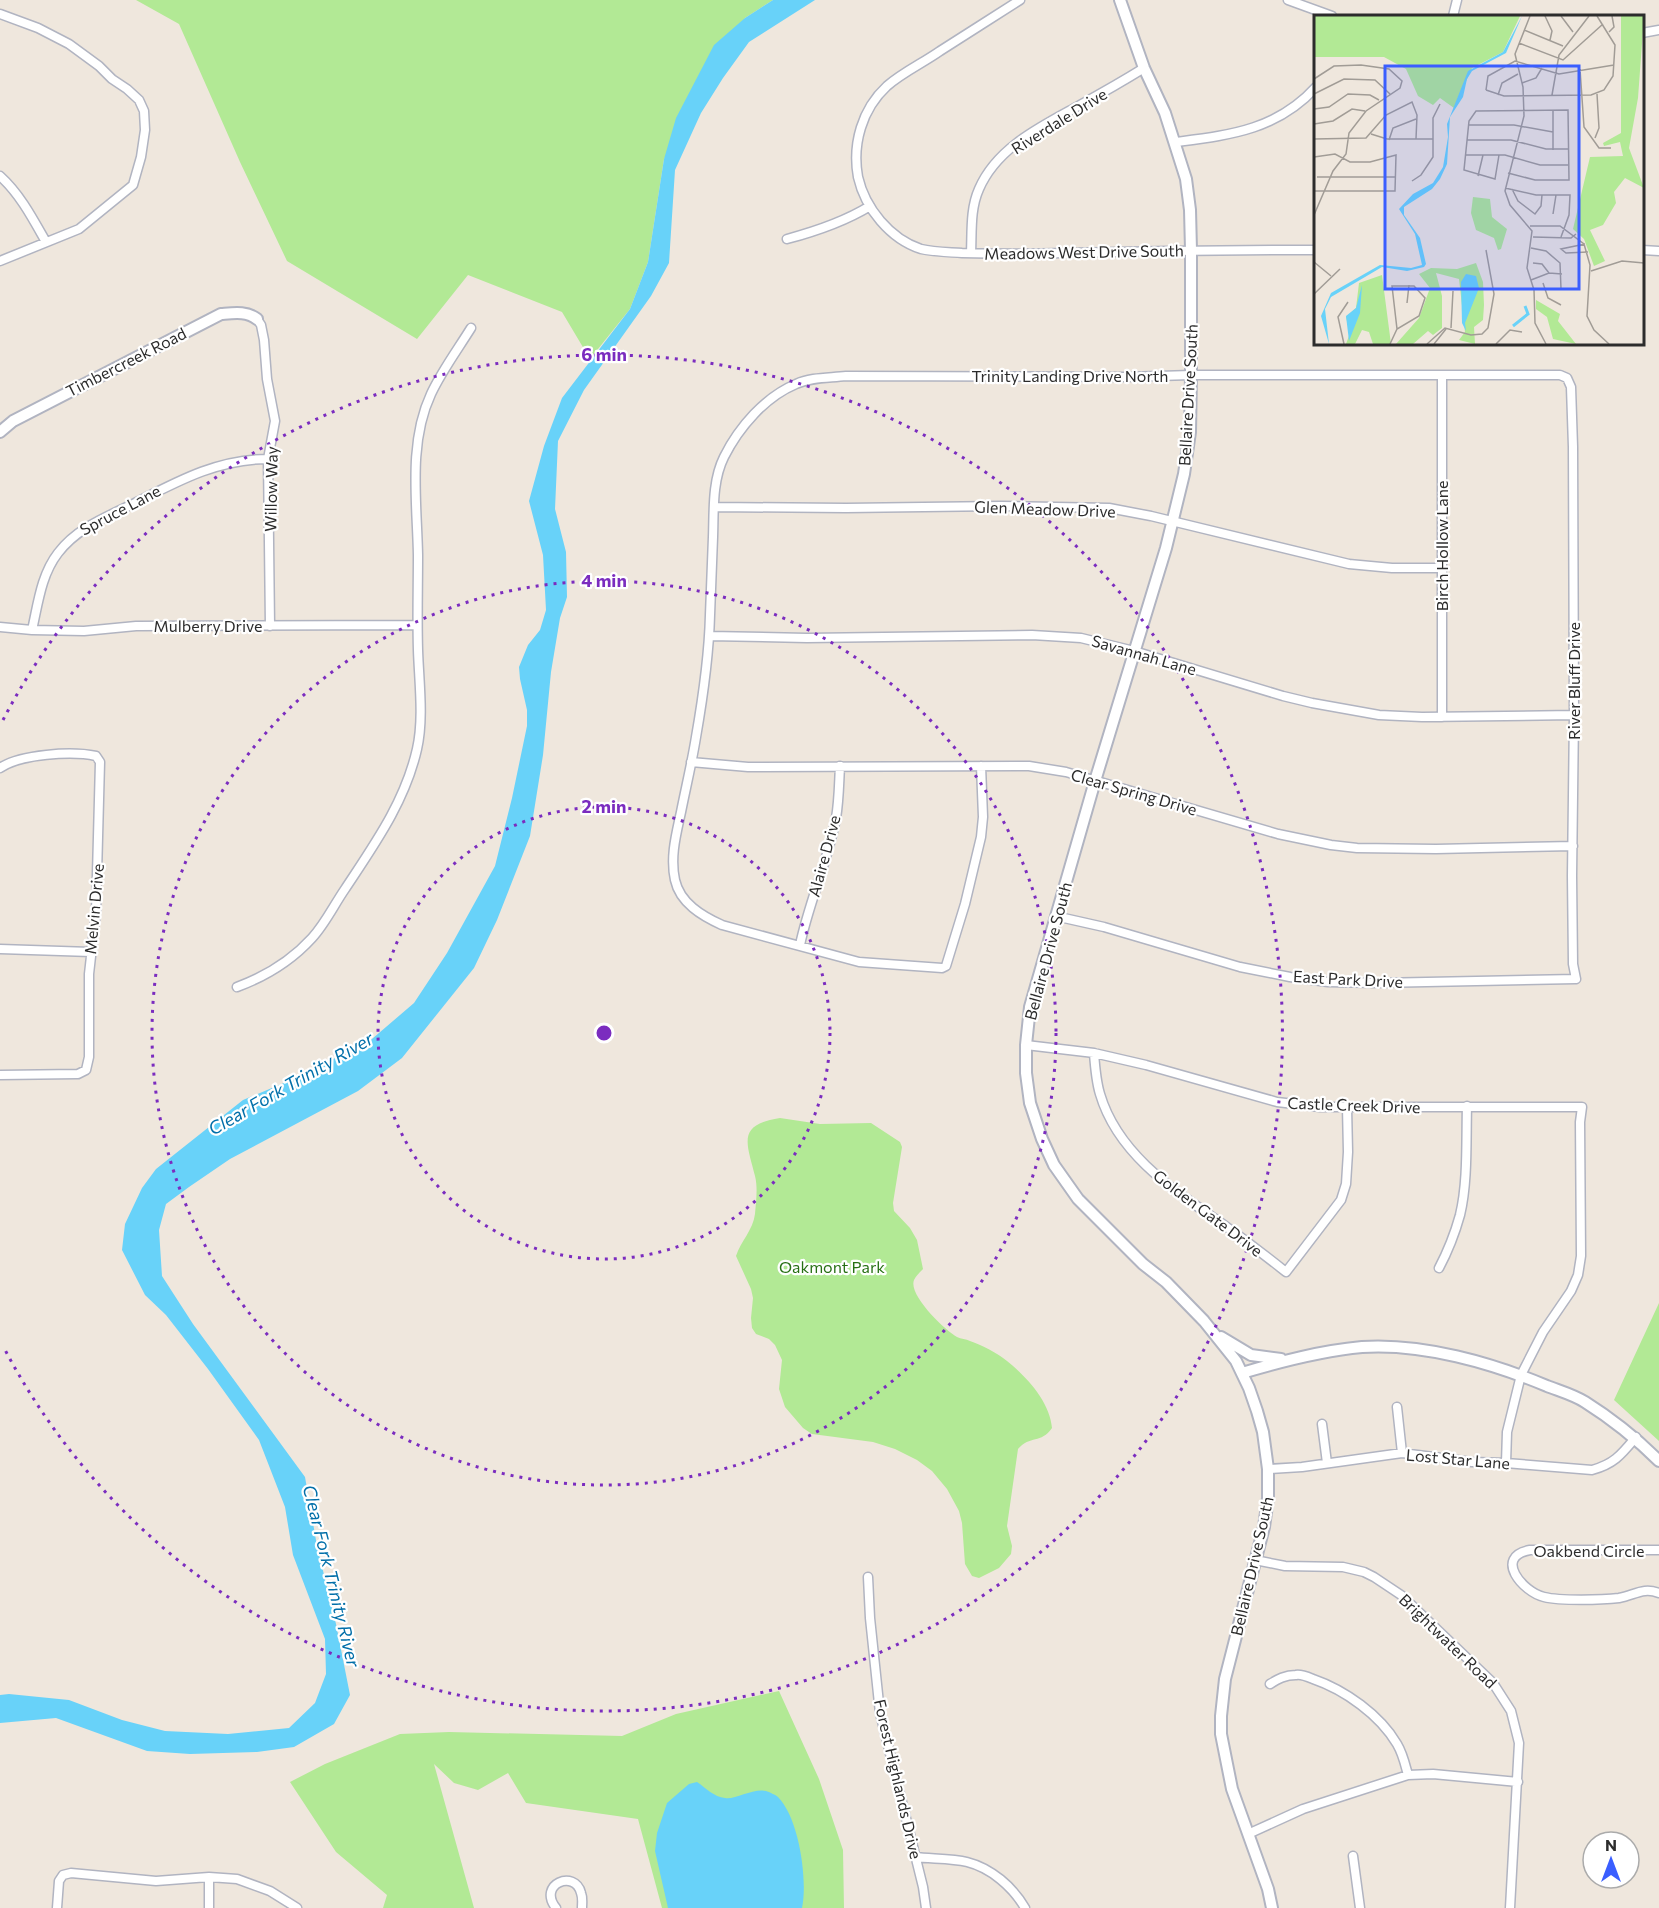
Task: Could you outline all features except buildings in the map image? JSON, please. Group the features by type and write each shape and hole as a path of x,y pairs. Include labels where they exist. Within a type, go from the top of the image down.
{"street":[{"name":"Meadows West Drive South","path":"1020,0 921,62 888,86 866,112 856,150 857,171 860,185 879,219 910,244 932,251 1023,254 1314,250"},
{"name":"Bellaire Drive South","path":"1120,0 1144,68 1176,142 1186,179 1190,210 1191,250 1190,432 1184,474 1173,521 1030,1007 1026,1073 1030,1103 1054,1165 1078,1198 1143,1264 1166,1282 1214,1333 1236,1361 1257,1411 1263,1432 1268,1469 1268,1498 1264,1527 1225,1679 1221,1734 1232,1789 1268,1889 1272,1908"},
{"path":"1288,0 1329,15"},
{"path":"1453,15 1457,0"},
{"path":"0,14 38,28 69,44 128,89 139,100 144,111 144,138 133,185 79,229 0,261"},
{"path":"1644,33 1659,30"},
{"name":"Riverdale Drive","path":"971,253 972,215 979,189 988,173 1008,150 1042,127 1144,68"},
{"path":"1176,142 1242,132 1270,121 1295,107 1314,89"},
{"path":"0,176 30,215 46,242"},
{"path":"787,238 818,231 850,218 870,206"},
{"path":"1644,250 1659,251"},
{"name":"Timbercreek Road","path":"0,432 13,422 221,315 236,312 257,319"},
{"name":"Willow Way","path":"257,319 261,324 264,340 267,379 275,421 268,459 270,626"},
{"path":"237,987 272,971 312,938 367,858 390,819 409,778 420,727 415,491 417,448 421,422 431,393 471,328"},
{"name":"Trinity Landing Drive North","path":"800,945 722,925 704,917 679,892 675,880 673,850 696,737 708,636 714,507 718,474 738,433 762,406 797,383 812,379 846,376 1560,375 1567,378 1569,383"},
{"name":"Birch Hollow Lane","path":"1442,376 1442,717"},
{"name":"River Bluff Drive","path":"1569,383 1573,447 1573,964 1576,979"},
{"name":"Spruce Lane","path":"33,630 44,578 58,552 74,535 96,521 181,479 230,462 268,459"},
{"name":"Glen Meadow Drive","path":"714,507 1109,508 1173,521 1349,564 1392,568 1442,568"},
{"name":"Mulberry Drive","path":"0,627 84,631 136,626 417,625"},
{"name":"Savannah Lane","path":"708,636 1081,638 1134,651 1312,704 1379,715 1442,717 1574,715"},
{"name":"Melvin Drive","path":"0,768 23,758 86,754 96,756 100,762 97,891 88,974 89,1057 86,1070 78,1074 0,1075"},
{"name":"Clear Spring Drive","path":"691,762 748,767 1029,766 1066,772 1278,834 1331,845 1357,848 1436,849 1573,846"},
{"name":"Alaire Drive","path":"800,945 805,920 822,870 836,817 840,766"},
{"path":"800,945 858,962 938,969 946,966 965,904 981,837 983,817 981,766"},
{"name":"East Park Drive","path":"1055,916 1104,927 1240,966 1290,977 1328,982 1576,979"},
{"path":"0,949 91,952"},
{"name":"Castle Creek Drive","path":"1026,1044 1048,1049 1094,1053 1299,1106 1582,1107 1580,1122 1581,1256 1578,1275 1571,1291 1543,1332 1521,1375"},
{"name":"Golden Gate Drive","path":"1094,1053 1099,1088 1106,1110 1139,1159 1175,1191 1286,1272 1341,1200 1347,1173 1347,1107"},
{"path":"1439,1268 1448,1252 1460,1214 1467,1106"},
{"path":"1214,1333 1251,1355 1287,1359"},
{"path":"1242,1373 1310,1354 1363,1347 1389,1347 1461,1357 1521,1375 1583,1400 1636,1437 1659,1461"},
{"path":"1506,1463 1507,1432 1521,1375"},
{"path":"1397,1407 1402,1453"},
{"path":"1322,1424 1327,1463"},
{"name":"Lost Star Lane","path":"1268,1469 1402,1453 1472,1462 1592,1470 1605,1467 1617,1459 1636,1437"},
{"name":"Oakbend Circle","path":"1659,1550 1530,1550 1516,1554 1512,1565 1516,1577 1531,1591 1543,1597 1606,1599 1649,1589 1659,1593"},
{"name":"Brightwater Road","path":"1255,1560 1285,1566 1331,1566 1353,1569 1374,1577 1393,1588 1500,1692 1517,1732 1519,1754 1510,1908"},
{"name":"Forest Highlands Drive","path":"868,1578 880,1713 926,1908"},
{"path":"1270,1684 1281,1677 1298,1674 1344,1692 1392,1736 1402,1754 1408,1775"},
{"path":"1248,1834 1303,1809 1408,1775 1432,1774 1518,1782"},
{"path":"1353,1856 1360,1908"},
{"path":"915,1857 967,1862 994,1873 1025,1908"},
{"path":"57,1908 59,1881 63,1875 71,1873 156,1881 209,1876 237,1879 270,1891 297,1908"},
{"path":"209,1876 209,1908"},
{"path":"556,1908 551,1902 554,1885 559,1881 568,1881 573,1882 581,1890 582,1908"}],"green space":[{"path":"136,0 773,0 745,18 664,159 648,262 630,309 590,359 562,312 468,275 417,339 287,261 179,24"},
{"name":"Oakmont Park","path":"780,1118 820,1124 871,1123 900,1142 902,1147 893,1203 894,1211 910,1228 917,1240 923,1269 914,1280 916,1294 929,1312 951,1333 989,1350 1015,1367 1030,1382 1047,1409 1052,1428 1044,1436 1027,1442 1018,1449 1007,1526 1012,1546 1011,1554 999,1568 979,1578 972,1576 965,1564 959,1511 947,1489 932,1471 895,1449 873,1442 812,1434 803,1428 785,1407 779,1389 782,1360 775,1345 769,1339 756,1334 752,1328 751,1289 736,1256 752,1225 755,1214 756,1185 749,1154 748,1137 756,1125"},
{"path":"1659,1303 1659,1441 1614,1400"},
{"path":"779,1691 819,1779 843,1850 844,1908 662,1908 638,1819 526,1803 508,1773 478,1790 454,1783 434,1764 474,1908 383,1908 387,1895 336,1852 290,1782 325,1764 400,1734 449,1732 622,1736 676,1714"}],"water":[{"name":"Clear Fork Trinity River","path":"773,0 815,0 749,42 701,113 675,170 669,263 651,296 584,390 558,441 555,509 566,552 567,597 560,618 551,672 543,755 530,836 497,920 474,968 402,1058 358,1091 230,1159 189,1187 166,1204 159,1230 162,1276 193,1324 305,1477 317,1546 350,1695 334,1724 294,1747 257,1752 190,1754 147,1751 56,1718 0,1723 0,1695 9,1694 69,1700 122,1720 165,1731 228,1734 289,1728 315,1703 326,1674 325,1639 293,1555 285,1507 259,1440 166,1315 145,1295 122,1250 125,1224 142,1188 156,1169 243,1100 298,1077 372,1039 414,1003 447,953 495,866 527,726 527,710 519,667 528,645 540,630 546,610 543,555 529,501 544,446 562,398 630,309 648,262 664,159 676,118 714,45 745,18"},
{"path":"697,1782 721,1797 729,1798 750,1792 767,1791 778,1797 791,1819 800,1850 804,1882 802,1908 668,1908 655,1851 657,1833 667,1803 689,1784"}]}
